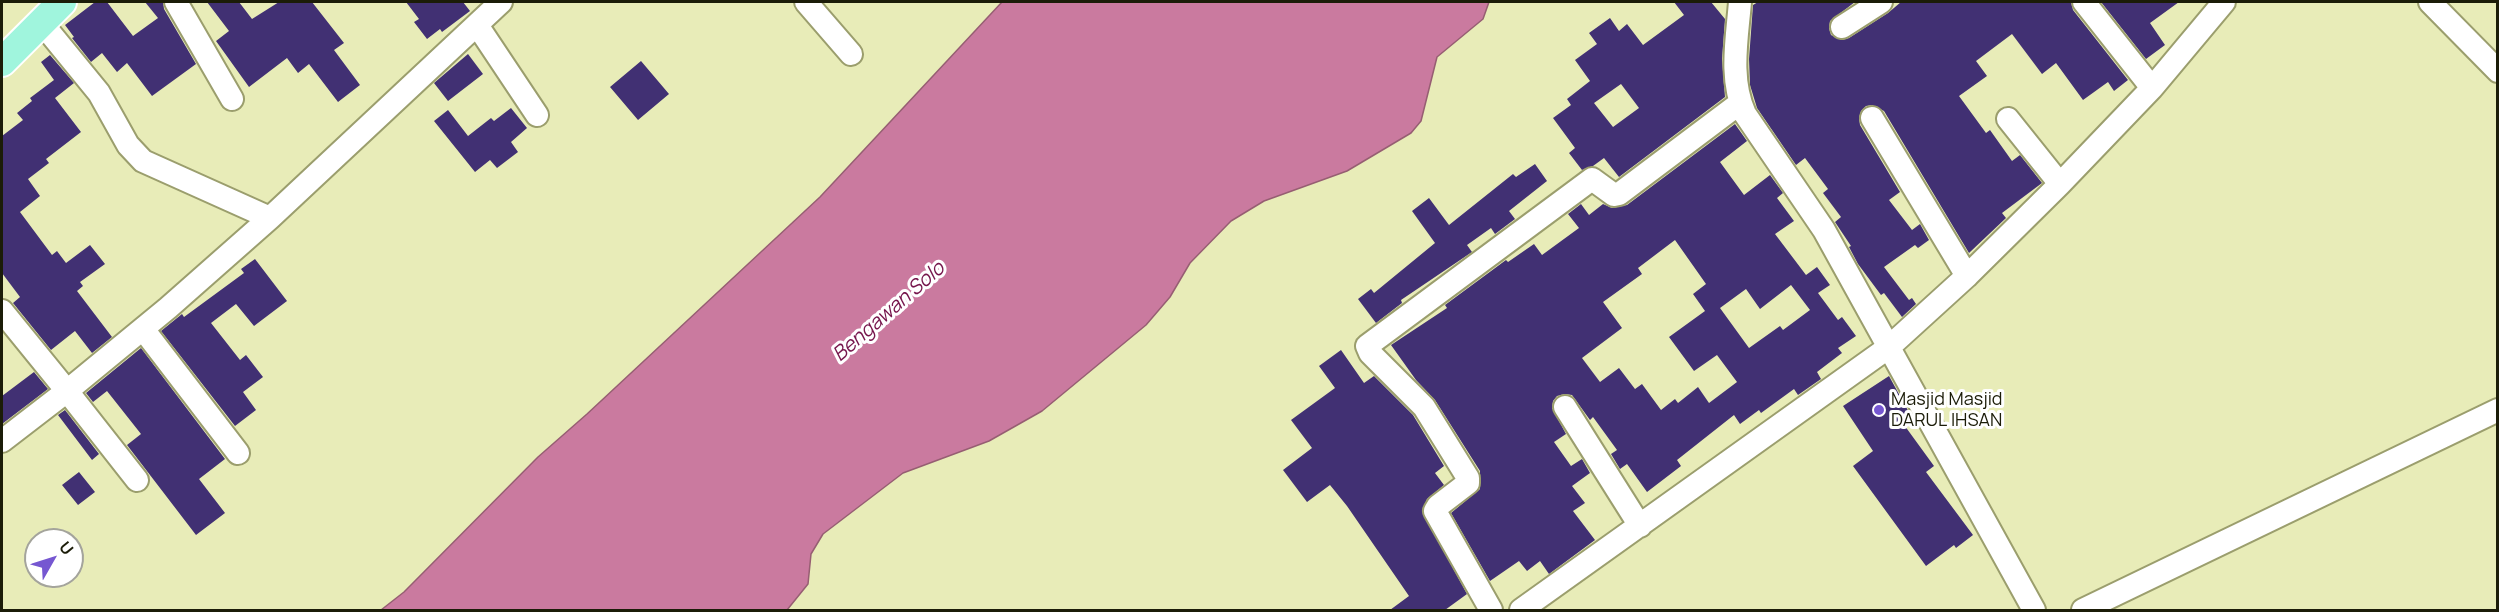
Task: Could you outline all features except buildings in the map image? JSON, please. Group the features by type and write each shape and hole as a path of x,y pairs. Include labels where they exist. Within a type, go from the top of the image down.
{"main road":[{"path":"2,62 62,2"}],"street":[{"path":"176,2 232,99"},
{"path":"806,2 850,54"},
{"path":"1740,2 1736,80 1740,103 1751,127 1824,230 2034,610"},
{"path":"1842,27 1881,2"},
{"path":"2084,2 2152,88"},
{"path":"2430,2 2498,70"},
{"path":"2,441 143,329 270,218 498,3"},
{"path":"1521,610 1889,346 1967,276 2060,184 2152,88 2222,3"},
{"path":"41,22 99,93 128,145 143,161 270,218"},
{"path":"477,25 537,115"},
{"path":"1491,610 1435,511 1438,506 1468,483 1468,478 1424,406 1370,353 1367,346 1592,179 1614,195 1619,194 1740,103"},
{"path":"1872,118 1967,276"},
{"path":"2008,119 2060,184"},
{"path":"2,310 137,480"},
{"path":"143,329 238,453"},
{"path":"1565,407 1640,526"},
{"path":"2083,610 2498,410"}],"water":[{"name":"Bengawan Solo","path":"1002,2 1489,2 1483,19 1437,57 1421,121 1411,133 1347,171 1264,201 1231,221 1190,263 1170,297 1146,325 1042,411 989,441 903,473 823,534 811,554 808,584 787,610 381,610 404,592 538,457 820,197"}],"place":[{"name":"Masjid Masjid DARUL IHSAN","path":"1879,410"}]}
